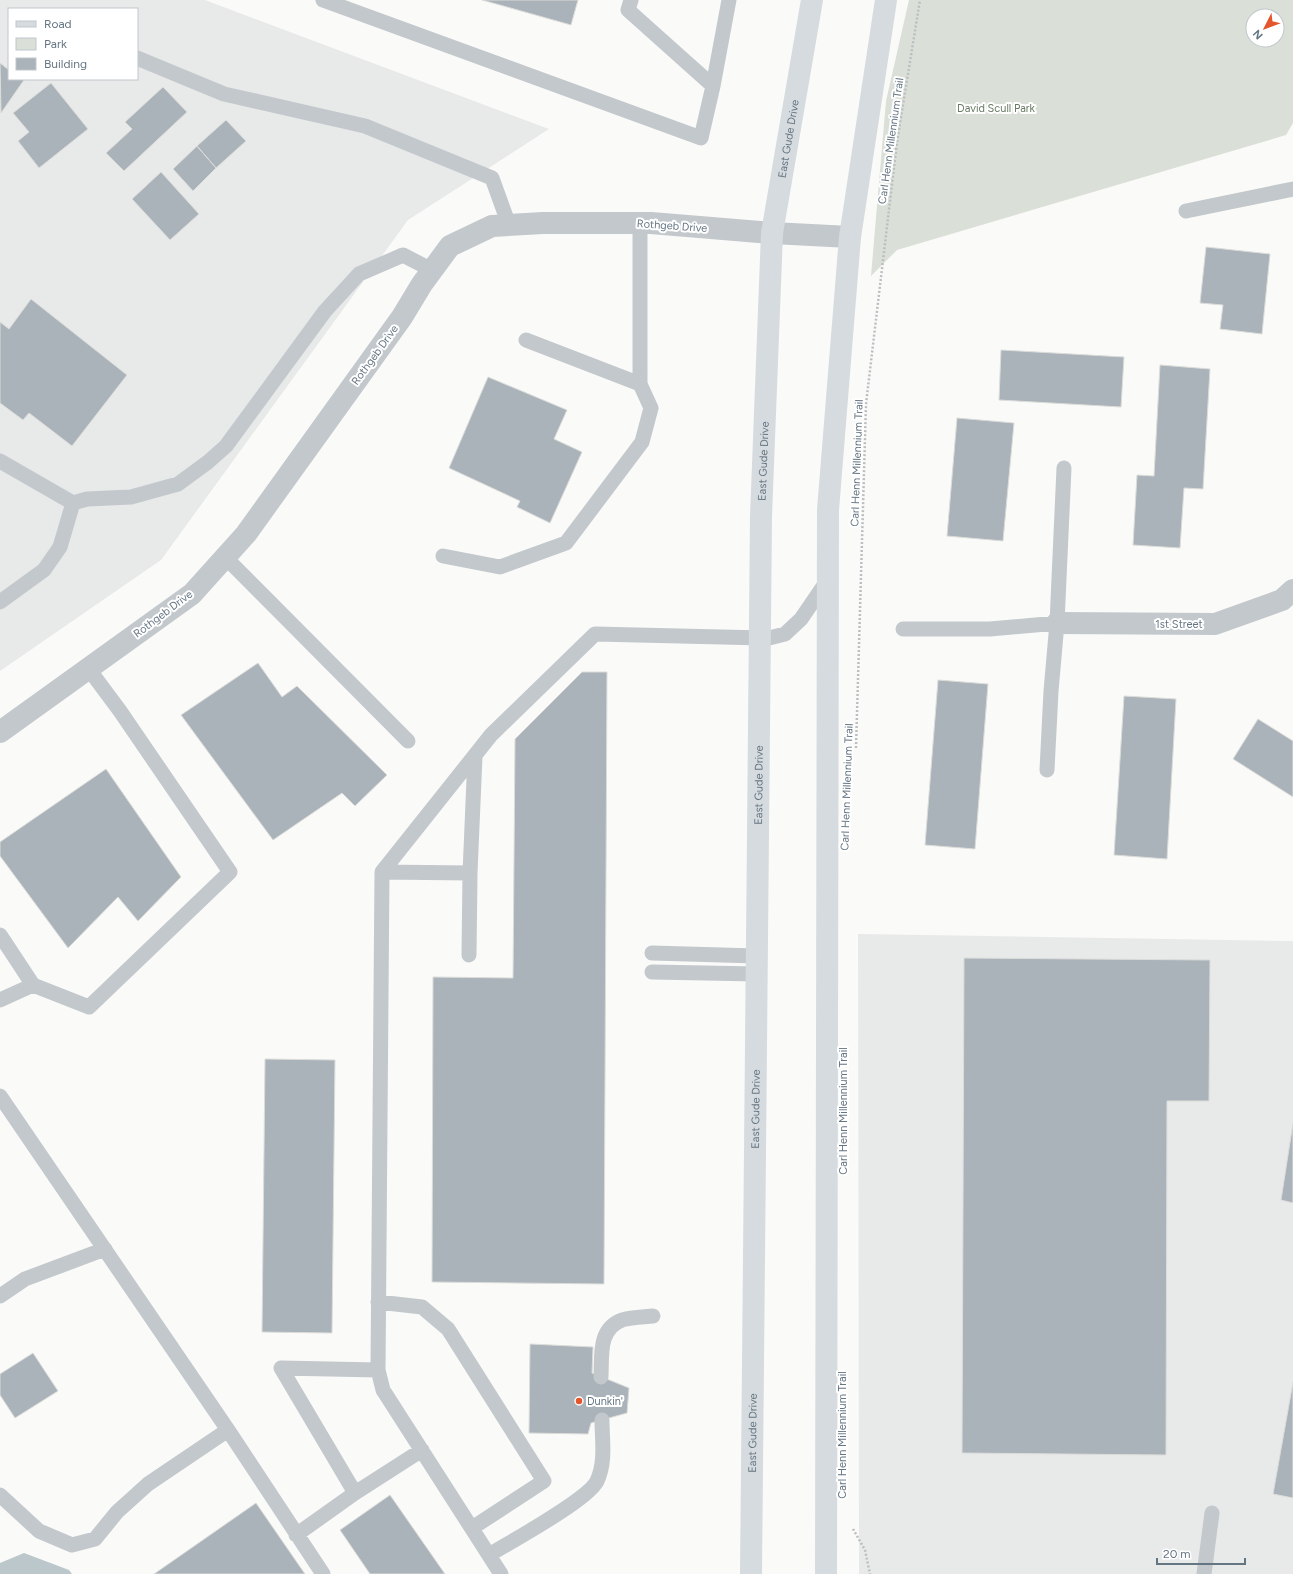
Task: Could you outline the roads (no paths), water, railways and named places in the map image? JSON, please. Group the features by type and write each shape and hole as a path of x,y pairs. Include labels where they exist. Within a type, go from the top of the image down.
{"main road":[{"name":"East Gude Drive","path":"751,1574 761,516 772,233 812,0"},
{"path":"826,1574 828,510 850,237 886,0"}],"street":[{"name":"Rothgeb Drive","path":"0,732 192,594 246,534 402,317 432,270 450,246 492,226 558,223 640,223 850,237"},
{"name":"1st Street","path":"1057,624 1215,624 1282,600 1293,590"}],"lane":[{"path":"323,0 701,138 729,0"},
{"path":"631,0 628,10 712,86"},
{"path":"138,58 224,94 364,126 492,178 509,225"},
{"path":"1186,211 1293,189"},
{"path":"443,556 500,567 566,543 642,442 651,408 640,384 640,223"},
{"path":"0,461 73,503 87,500 131,497 178,484 208,462 226,446 325,310 359,274 403,255 432,270"},
{"path":"526,340 640,384"},
{"path":"1047,770 1051,691 1057,624 1064,468"},
{"path":"0,602 44,570 60,547 73,503"},
{"path":"225,557 408,741"},
{"path":"501,1574 383,1390 378,1370 382,872 491,735 595,634 760,639 769,638 785,634 802,619 828,581"},
{"path":"902,629 990,629 1057,624"},
{"path":"0,935 34,985 89,1006 230,872 120,711 88,668"},
{"path":"469,955 470,873 475,756"},
{"path":"382,872 470,873"},
{"path":"652,954 757,965"},
{"path":"652,972 757,965"},
{"path":"0,1000 34,985"},
{"path":"0,1096 228,1430 323,1574"},
{"path":"0,1296 25,1279 105,1249"},
{"path":"378,1302 422,1307 448,1329 544,1481 472,1528"},
{"path":"601,1377 602,1340 610,1327 623,1320 653,1316"},
{"path":"356,1493 281,1368 378,1370"},
{"path":"489,1555 578,1500 597,1482 602,1463 602,1420"},
{"path":"0,1495 39,1531 72,1545 95,1539 117,1512 148,1484 228,1430"},
{"path":"296,1535 356,1493 422,1450"},
{"path":"1204,1574 1212,1513"}],"place":[{"name":"Dunkin'","path":"579,1401"}],"park label":[{"name":"David Scull Park","path":"996,108"}]}
